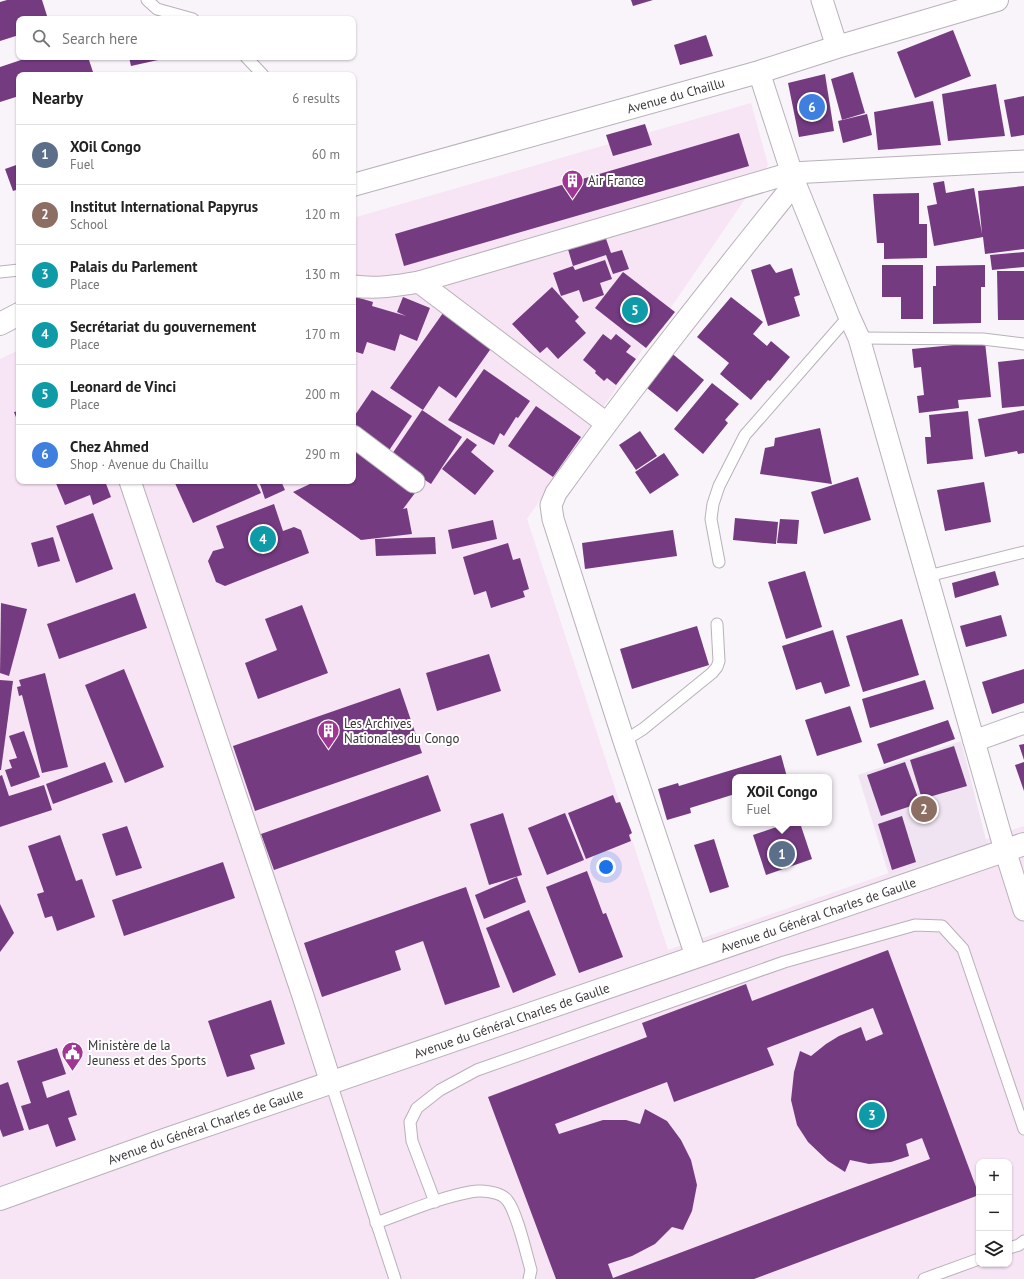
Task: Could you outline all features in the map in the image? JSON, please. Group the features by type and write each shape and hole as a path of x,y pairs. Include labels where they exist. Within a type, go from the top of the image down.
{"street":[{"path":"822,0 836,47"},
{"name":"Avenue du Chaillu","path":"356,184 759,72 836,47 997,0"},
{"path":"759,72 793,178 859,338 974,741 1015,847 1024,910"},
{"path":"356,286 369,288 389,287 419,282 793,178 1024,161"},
{"path":"696,956 624,740 553,518 551,505 556,493 606,423 793,178"},
{"path":"419,282 606,423"},
{"path":"0,324 16,316"},
{"path":"356,438 414,482"},
{"path":"131,484 304,996 331,1083"},
{"path":"974,741 1024,723"},
{"name":"Avenue du Général Charles de Gaulle","path":"0,1199 164,1140 1015,847"}],"lane":[{"path":"147,0 157,9 182,16"},
{"path":"249,60 260,72"},
{"path":"0,272 16,270"},
{"path":"719,562 711,519 713,504 719,486 745,435 849,316"},
{"path":"859,338 983,339 1024,344"},
{"path":"928,576 1024,552"},
{"path":"624,740 643,729 712,673 717,667 719,661 717,624"},
{"path":"435,1202 412,1141 410,1122 417,1108 440,1090 477,1070 784,962 915,925 942,926 964,949 1024,1129"},
{"path":"331,1083 395,1279"},
{"path":"376,1223 435,1202 471,1192 490,1191 507,1199 514,1214 531,1270 529,1279"},
{"path":"1012,1247 1019,1245 1024,1241"},
{"path":"924,1279 976,1260"}],"shaded area":[{"path":"751,103 768,165 527,519 668,950 1024,826 1024,1279 0,1279 0,359 16,351 16,484 356,484 356,217"},
{"path":"961,741 987,844 889,875 858,775"}],"building":[{"path":"7,0 42,0 47,16 16,16 16,36 0,41 0,2"},
{"path":"631,0 653,0 633,6"},
{"path":"953,30 971,76 915,98 897,52"},
{"path":"706,35 713,56 680,65 674,45"},
{"path":"21,60 89,60 93,72 16,72 16,97 0,102 0,67"},
{"path":"130,60 158,60 131,66"},
{"path":"853,72 865,113 842,120 831,79"},
{"path":"825,74 834,131 799,137 788,83"},
{"path":"996,84 1005,136 948,141 942,94"},
{"path":"1024,96 1024,135 1011,137 1004,100"},
{"path":"933,101 941,145 878,150 874,112"},
{"path":"867,114 872,135 843,143 838,121"},
{"path":"645,124 652,145 613,156 606,135"},
{"name":"Air France","path":"739,133 749,166 404,266 395,234"},
{"path":"16,165 16,190 13,191 5,169"},
{"path":"944,181 946,193 974,188 982,234 978,191 1024,186 1024,249 985,254 983,237 934,246 927,206 937,204 933,183"},
{"path":"919,193 919,224 927,224 927,258 884,259 884,243 877,243 873,194"},
{"path":"604,233 611,253 622,250 629,269 613,274 606,255 573,266 567,246"},
{"path":"1024,252 1024,267 992,270 990,255"},
{"path":"605,260 612,279 600,283 604,295 583,302 579,290 561,296 553,273 573,266 575,270"},
{"path":"770,264 776,273 792,268 800,295 794,297 800,316 768,326 751,270"},
{"path":"882,265 923,265 923,319 901,319 901,297 882,297"},
{"path":"985,265 985,287 981,287 981,323 933,324 933,286 936,286 936,266"},
{"path":"997,271 1024,271 1024,320 998,320"},
{"path":"623,272 675,312 646,348 595,308"},
{"path":"552,287 579,317 575,321 586,333 558,359 547,347 540,353 512,324"},
{"path":"356,297 373,302 372,306 406,316 397,312 403,297 430,308 417,341 400,334 395,351 367,342 363,354 356,352"},
{"path":"731,297 763,322 753,334 767,346 771,341 790,357 770,381 768,380 751,400 720,374 729,363 697,337"},
{"path":"443,313 492,347 456,398 439,386 423,410 390,388"},
{"path":"603,334 611,340 616,334 631,346 626,352 636,359 616,385 607,378 604,381 595,373 596,371 583,360"},
{"path":"985,342 991,397 958,400 959,408 919,413 917,396 924,395 921,367 914,368 912,349"},
{"path":"669,351 704,380 677,412 642,384"},
{"path":"1024,359 1024,406 1002,408 998,362"},
{"path":"484,369 530,401 518,418 516,417 504,436 500,433 494,445 448,420"},
{"path":"712,383 739,404 725,420 728,423 703,454 674,429"},
{"path":"372,390 412,416 386,455 356,434 356,414"},
{"path":"536,406 581,437 553,477 508,446"},
{"path":"422,410 462,437 431,484 390,457"},
{"path":"1024,410 1024,453 1018,454 1017,451 985,457 978,419"},
{"path":"968,411 973,459 927,464 925,437 931,437 929,415"},
{"path":"820,428 832,484 760,474 765,448 774,446 775,438"},
{"path":"640,431 657,456 636,470 619,445"},
{"path":"467,438 477,445 471,452 494,471 475,495 442,469"},
{"path":"356,443 418,489 403,509 407,508 412,534 361,540 293,492 310,484 356,484"},
{"path":"664,453 679,475 650,494 635,472"},
{"path":"858,477 871,520 824,534 811,492"},
{"path":"984,482 991,522 945,531 937,490"},
{"path":"56,484 106,484 111,497 93,505 90,495 65,505"},
{"path":"175,484 256,484 261,493 193,523"},
{"path":"260,484 282,484 285,490 265,499"},
{"path":"274,504 283,531 294,527 301,530 309,553 225,586 216,582 208,561 213,551 224,548 216,526"},
{"path":"93,513 113,569 76,583 56,526"},
{"path":"735,518 778,522 776,544 733,540"},
{"path":"780,519 799,520 797,544 777,543"},
{"path":"493,520 497,539 452,549 448,530"},
{"path":"673,530 677,556 585,569 582,543"},
{"path":"53,537 60,561 38,567 31,543"},
{"path":"435,537 436,554 376,556 375,539"},
{"path":"508,543 513,560 520,558 529,589 523,591 525,597 491,608 486,591 474,595 463,557"},
{"path":"805,571 822,627 786,639 768,582"},
{"path":"995,571 999,585 955,598 952,583"},
{"path":"135,593 147,628 59,659 47,624"},
{"path":"1,603 27,609 9,676 0,673"},
{"path":"302,605 328,673 258,699 245,663 277,650 265,619"},
{"path":"1001,615 1007,636 966,647 960,626"},
{"path":"902,619 919,675 863,692 846,636"},
{"path":"697,626 709,665 632,689 620,649"},
{"path":"833,630 850,686 825,694 821,682 796,690 782,646"},
{"path":"489,654 501,691 437,711 426,673"},
{"path":"124,669 164,767 125,783 85,685"},
{"path":"1024,669 1024,703 992,714 982,682"},
{"path":"45,673 68,767 42,773 22,695 19,696 17,687 21,686 19,680"},
{"path":"0,680 13,681 1,770 0,770"},
{"path":"925,680 934,709 870,728 862,699"},
{"name":"Les Archives Nationales du Congo","path":"400,688 422,753 255,811 233,746"},
{"path":"850,706 862,742 817,756 805,720"},
{"path":"948,720 955,739 884,764 877,744"},
{"path":"24,731 40,777 11,787 5,770 12,768 9,760 17,758 9,736"},
{"path":"1024,744 1024,760 1019,745"},
{"path":"954,746 967,786 922,799 910,760"},
{"path":"781,755 786,774 732,774 732,795 690,808 691,813 667,820 658,789 678,783 679,786"},
{"path":"105,762 113,782 53,804 46,784"},
{"path":"905,762 920,803 881,816 867,775"},
{"path":"1024,762 1024,791 1015,765"},
{"path":"2,775 9,796 44,785 52,810 0,827 0,776"},
{"path":"428,775 441,811 274,870 261,834"},
{"path":"613,795 616,803 620,802 632,833 629,835 631,841 586,859 568,813"},
{"path":"503,813 522,875 489,885 470,824"},
{"path":"565,813 584,860 547,875 528,828"},
{"path":"902,816 916,862 892,870 878,824"},
{"path":"127,826 142,868 116,876 102,834"},
{"path":"779,826 801,826 812,859 766,875 753,835"},
{"path":"60,835 76,881 82,879 95,917 57,931 52,916 45,918 37,894 44,892 28,846"},
{"path":"714,839 729,887 710,893 694,845"},
{"path":"223,862 235,898 124,936 112,900"},
{"path":"587,871 603,914 606,913 623,957 579,973 546,887"},
{"path":"517,877 526,902 484,919 475,895"},
{"path":"466,887 500,987 445,1005 423,941 395,951 401,970 322,997 304,943"},
{"path":"0,904 14,933 0,952"},
{"path":"529,910 556,975 513,993 486,928"},
{"path":"888,950 976,1187 976,1196 754,1279 556,1279 488,1097 647,1037 642,1023 746,984 752,1001","holes":["873,1008 883,1034 866,1041 861,1027 839,1036 811,1056 800,1051 794,1072 791,1100 797,1125 808,1142 828,1161 845,1172 850,1160 869,1164 891,1162 909,1156 906,1144 922,1138 930,1159 613,1278 608,1264 632,1256 655,1244 672,1227 683,1230 692,1211 697,1185 691,1160 681,1140 667,1121 645,1109 640,1124 626,1120 603,1120 559,1134 555,1124 667,1082 674,1102 774,1065 767,1048"]},
{"path":"271,1000 285,1044 250,1055 255,1069 227,1077 208,1021"},
{"path":"57,1048 66,1074 42,1082 47,1098 69,1090 77,1115 68,1118 76,1140 56,1147 48,1124 29,1130 21,1106 31,1103 17,1061"},
{"path":"8,1082 24,1130 3,1137 0,1129 0,1085"}],"place":[{"name":"Chez Ahmed","path":"812,107"},
{"name":"Air France","path":"572,200"},
{"name":"Leonard de Vinci","path":"635,310"},
{"name":"Secrétariat du gouvernement","path":"263,539"},
{"name":"Les Archives Nationales du Congo","path":"328,750"},
{"name":"Institut International Papyrus","path":"924,809"},
{"name":"XOil Congo","path":"782,854"},
{"name":"Ministère de la Jeuness et des Sports","path":"72,1072"},
{"name":"Palais du Parlement","path":"872,1115"}]}
